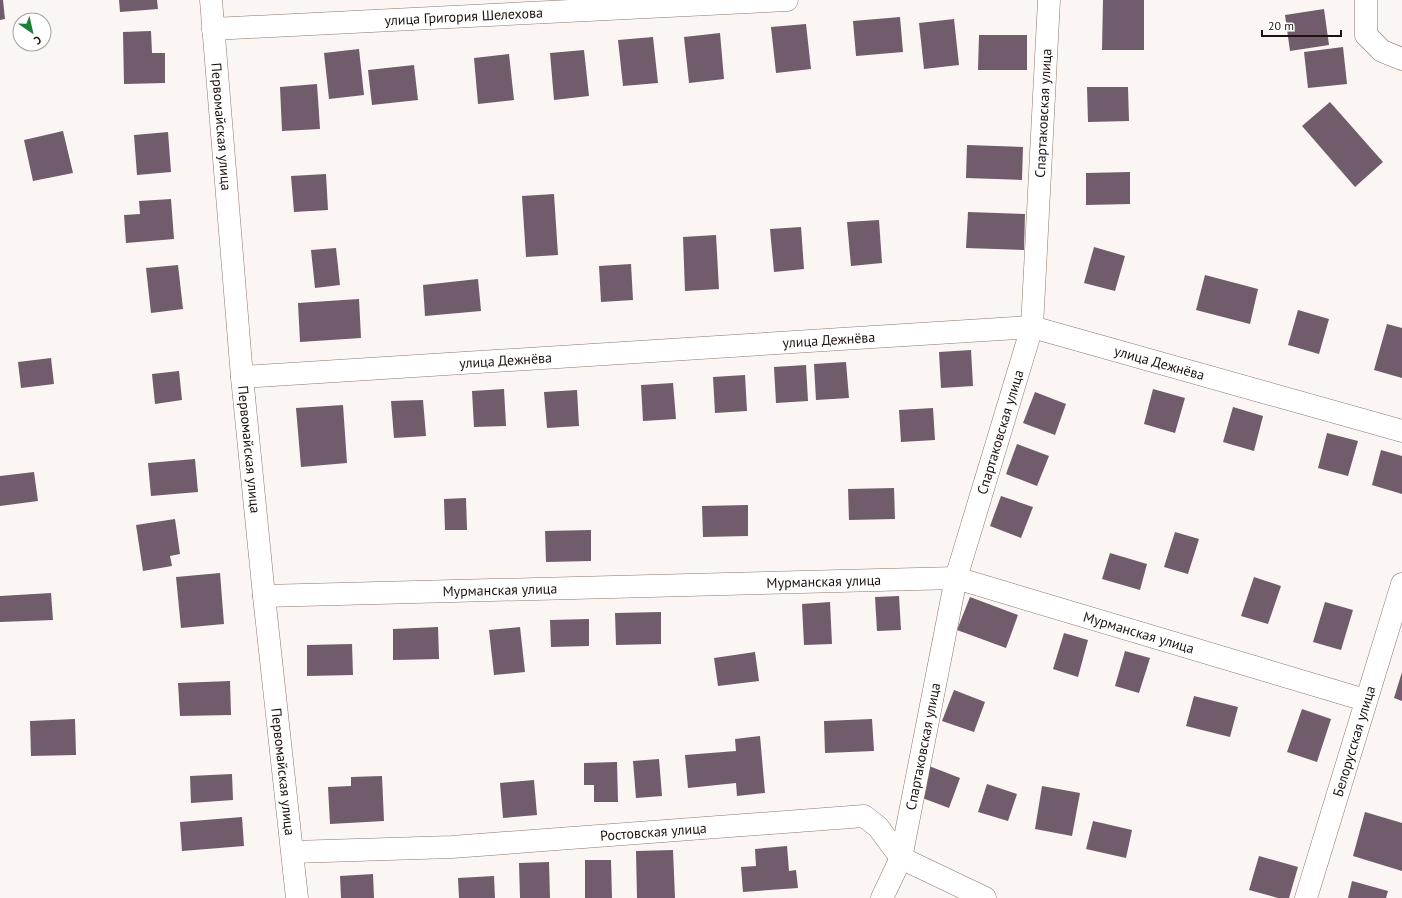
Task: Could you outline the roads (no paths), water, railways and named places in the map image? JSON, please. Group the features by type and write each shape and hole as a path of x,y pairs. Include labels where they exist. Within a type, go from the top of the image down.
{"street":[{"name":"Первомайская улица","path":"211,0 242,377 297,898"},
{"name":"улица Григория Шелехова","path":"213,29 787,0"},
{"name":"Спартаковская улица","path":"882,898 901,858 956,578 1032,327 1049,0"},
{"path":"1366,0 1366,35 1382,51 1402,58"},
{"name":"улица Дежнёва","path":"242,377 1032,327 1402,431"},
{"name":"Мурманская улица","path":"264,596 956,578 1365,700"},
{"name":"Белорусская улица","path":"1306,898 1365,700 1402,584"},
{"name":"Ростовская улица","path":"293,852 452,847 864,816 878,827 901,858 985,898"}]}
